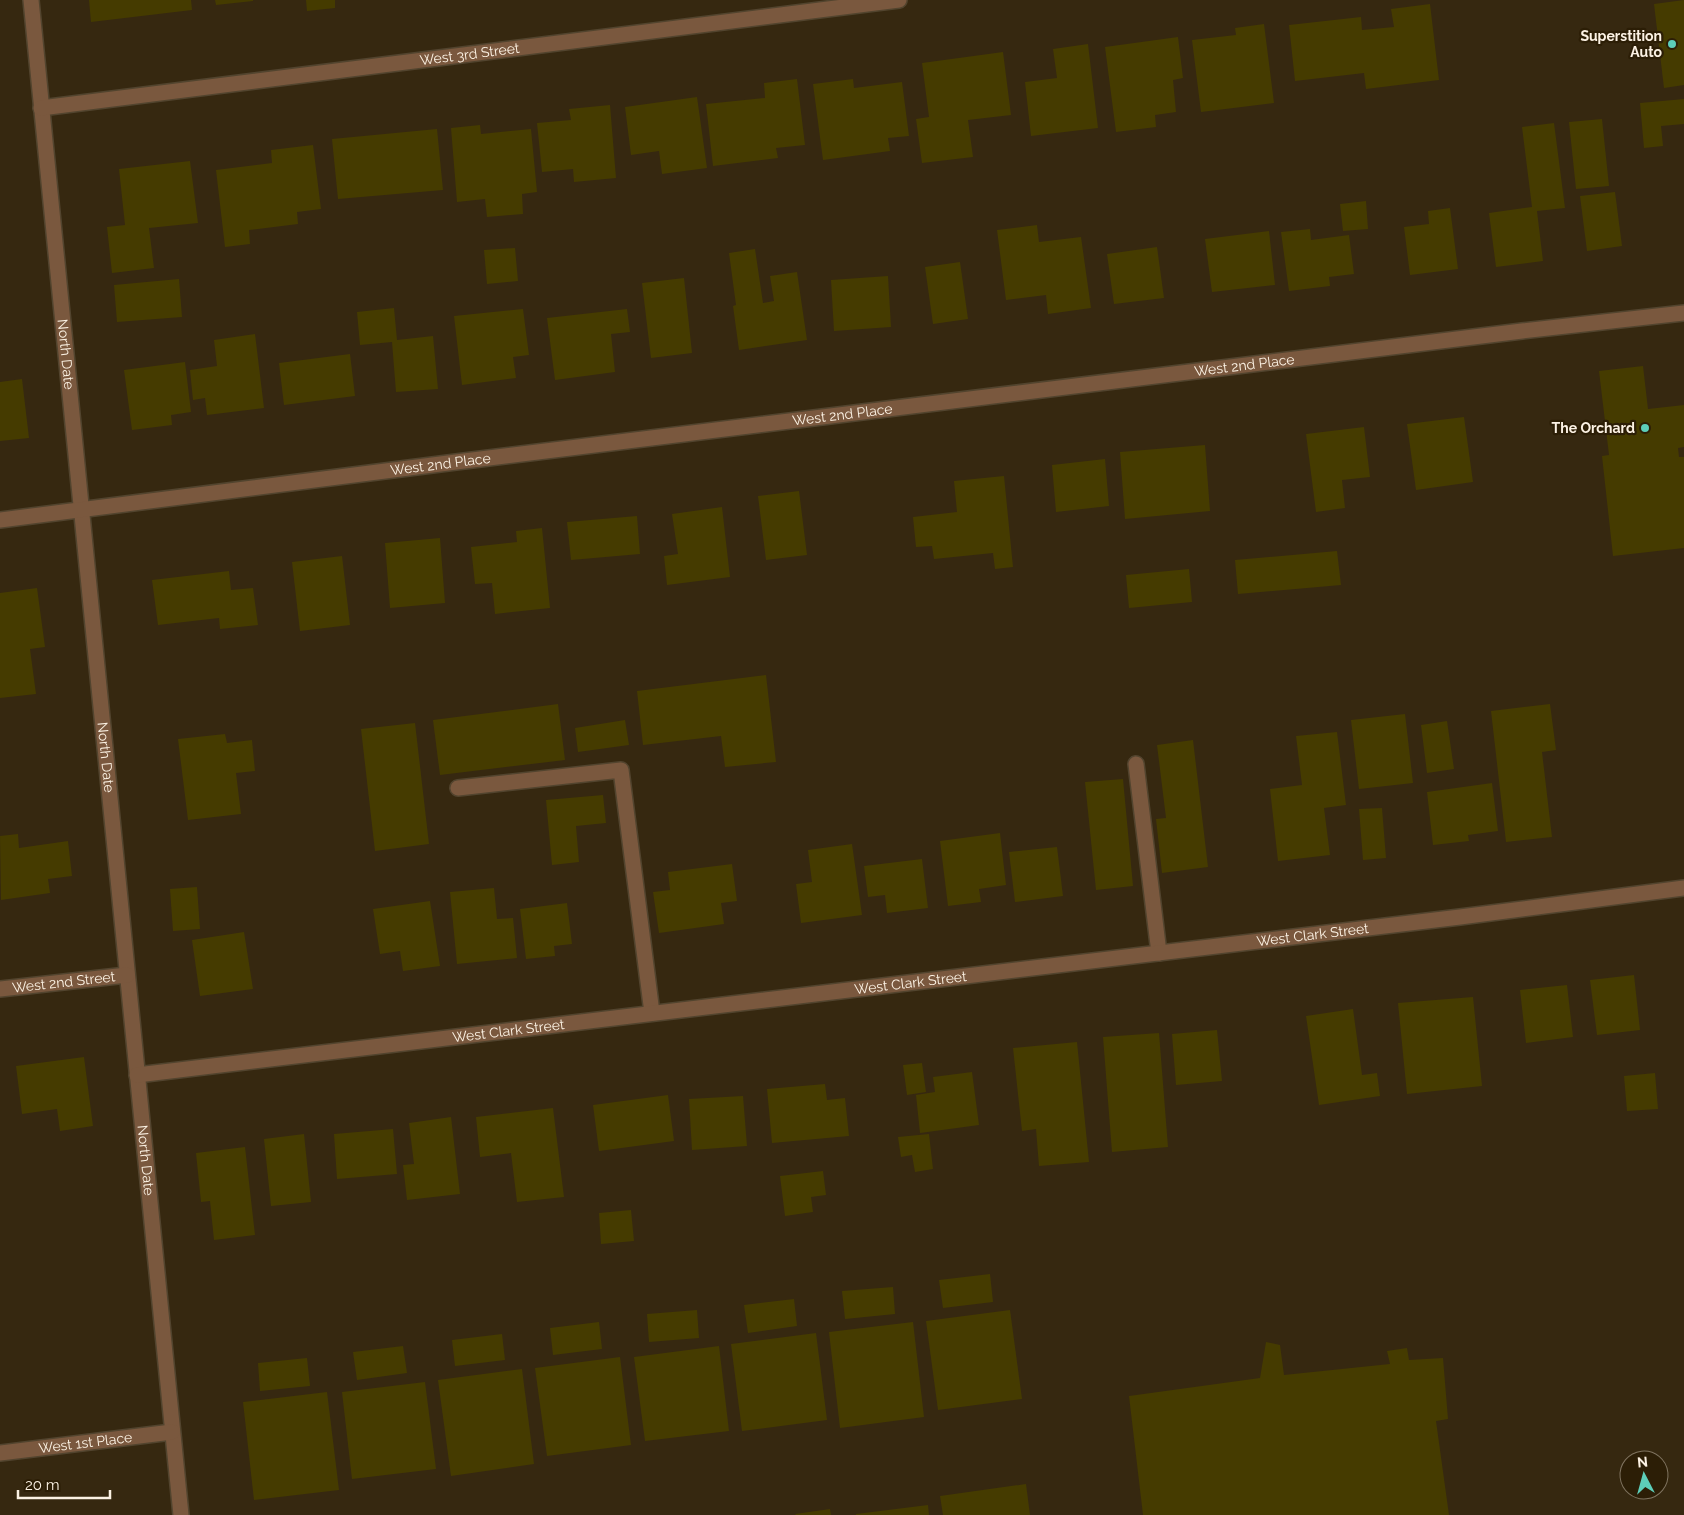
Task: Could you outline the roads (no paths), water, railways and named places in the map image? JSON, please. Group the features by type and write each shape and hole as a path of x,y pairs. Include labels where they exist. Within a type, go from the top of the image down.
{"street":[{"name":"North Date","path":"31,0 181,1515"},
{"name":"West 3rd Street","path":"42,108 899,0"},
{"name":"West 2nd Place","path":"0,520 475,459 1522,331 1684,313"},
{"path":"1136,764 1159,953"},
{"path":"458,788 621,770 652,1013"},
{"name":"West Clark Street","path":"137,1075 1460,917 1684,888"},
{"name":"West 2nd Street","path":"0,989 127,975"},
{"name":"West 1st Place","path":"0,1453 172,1432"}],"place":[{"name":"Superstition Auto","path":"1672,44"},
{"name":"The Orchard","path":"1645,428"}]}
